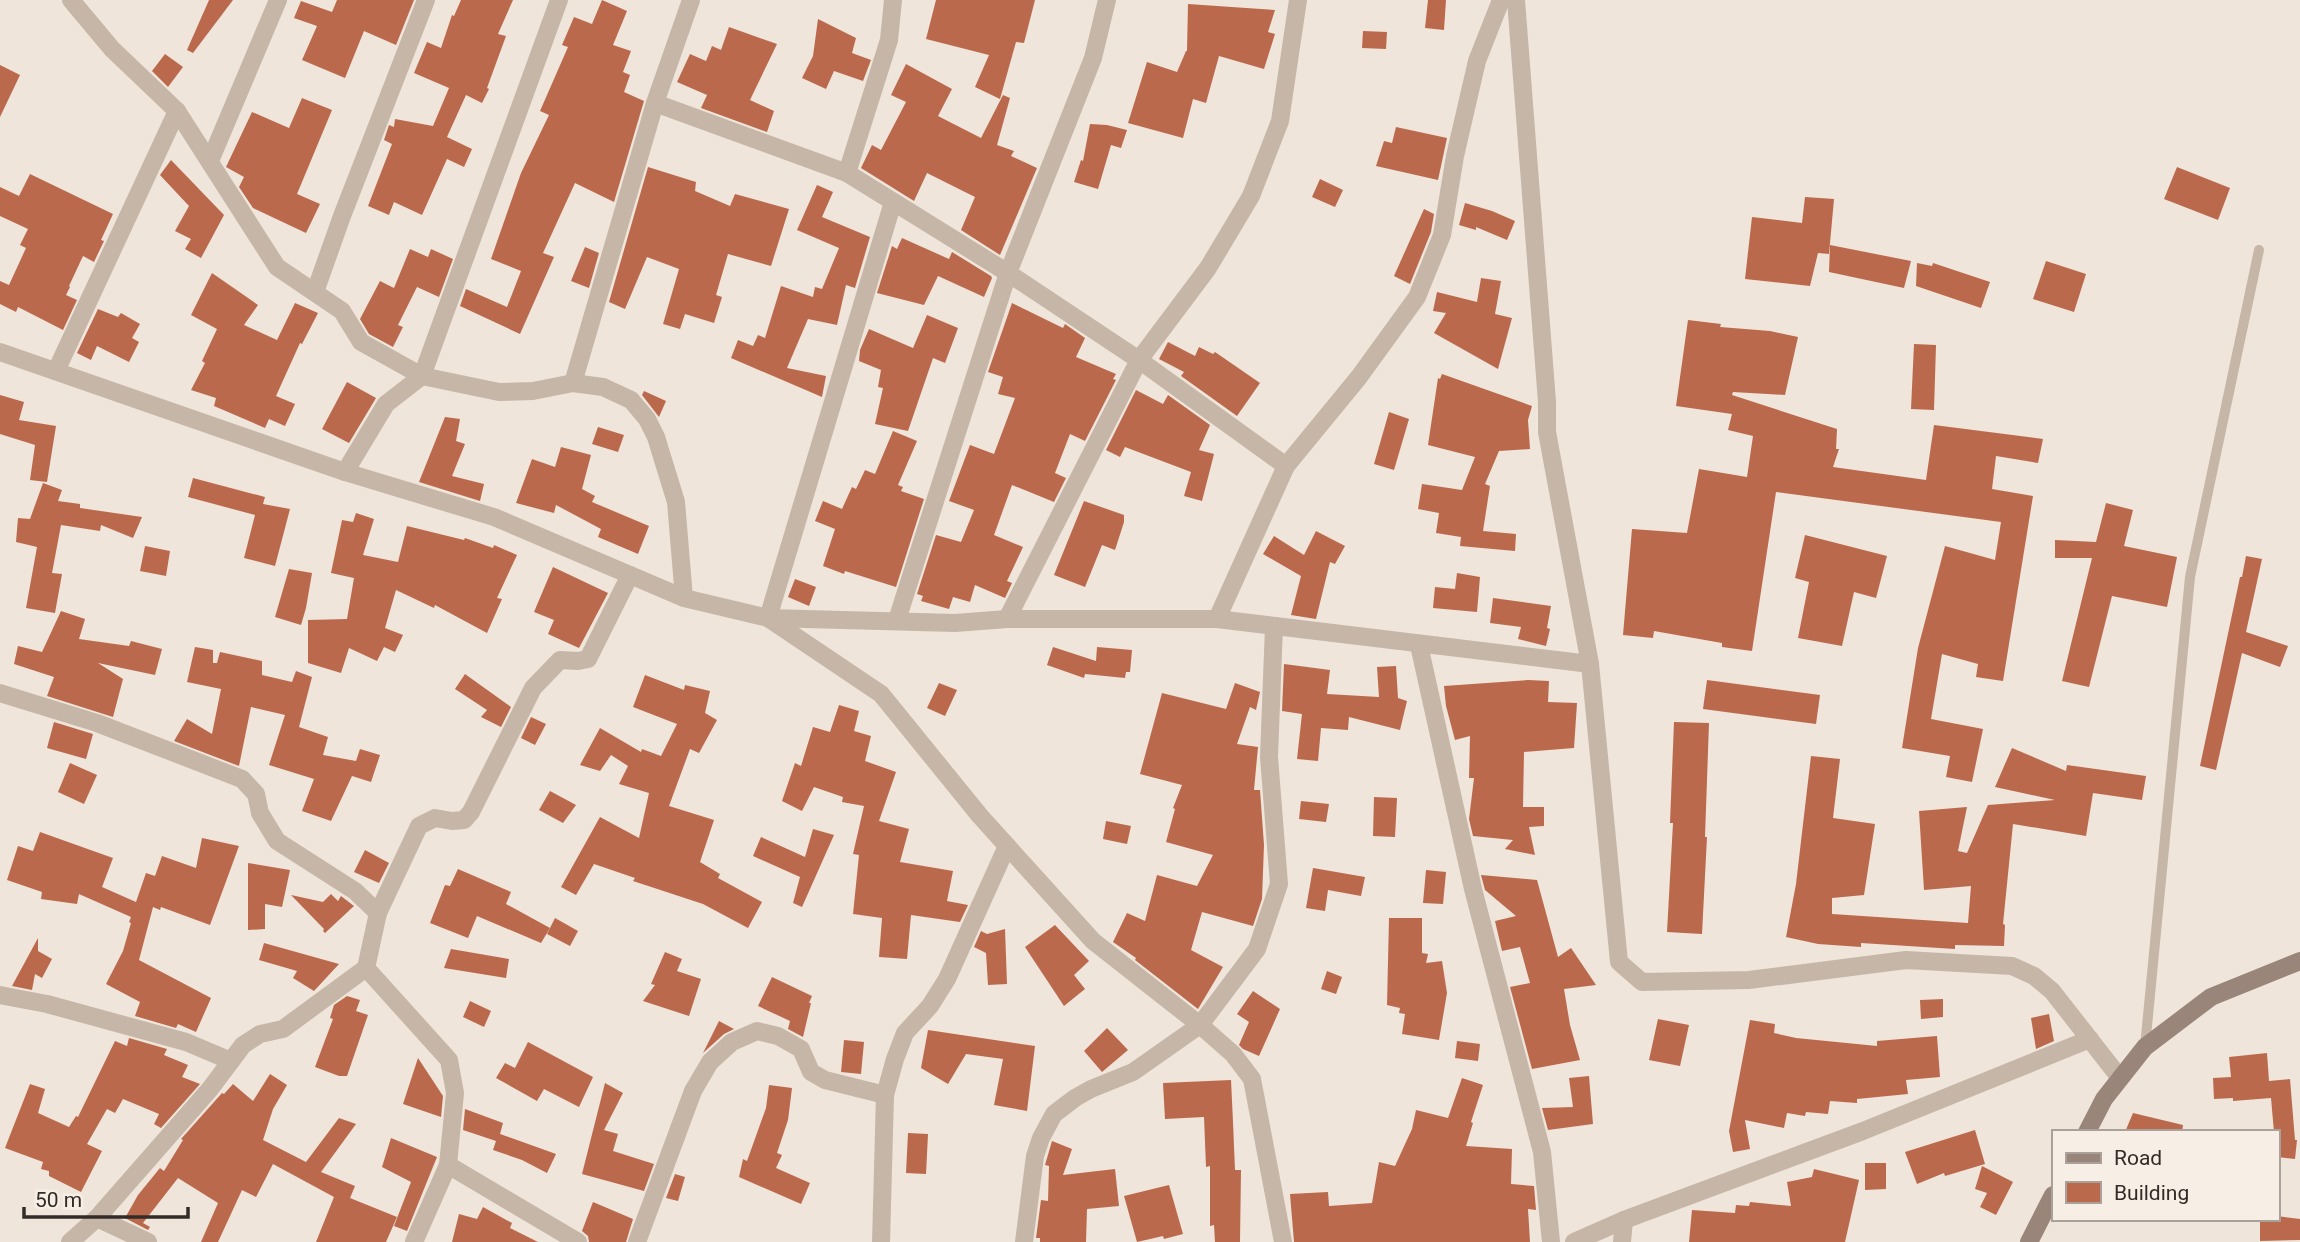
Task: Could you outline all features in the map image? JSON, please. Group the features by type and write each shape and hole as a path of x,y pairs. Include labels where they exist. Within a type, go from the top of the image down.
{"main road":[{"path":"2088,1130 2104,1099 2145,1047 2211,997 2300,961"},
{"path":"2029,1242 2052,1197"}],"street":[{"path":"71,0 112,49 177,111 278,267 342,312 361,342 422,376 499,392 533,391 573,383 603,387 631,400 647,419 656,436 676,502 684,598"},
{"path":"210,161 278,0"},
{"path":"315,292 351,191 426,0"},
{"path":"345,472 386,404 422,376 559,0"},
{"path":"573,383 655,103 691,0"},
{"path":"847,173 889,40 893,0"},
{"path":"897,620 1008,273 1093,58 1107,0"},
{"path":"1007,619 1139,360 1208,268 1251,196 1280,121 1298,0"},
{"path":"1217,619 1286,466 1359,377 1417,297 1441,235 1476,61 1501,0"},
{"path":"1516,0 1547,402 1547,432 1590,664 1619,962 1642,982 1749,980 1906,960 2012,966 2034,976 2052,991 2120,1078"},
{"path":"655,103 847,173 1008,273 1139,360 1286,466"},
{"path":"56,371 177,111"},
{"path":"768,618 892,202"},
{"path":"0,352 345,472 494,517 684,598 768,618 954,623 1007,619 1217,619 1590,664"},
{"path":"70,1242 97,1218 210,1089 243,1045 260,1034 284,1028 366,968 378,913 419,826 435,818 464,820 471,812 533,688 560,660 589,659 629,575"},
{"path":"768,618 881,694 1007,846 1093,941 1233,1054 1252,1079 1283,1242"},
{"path":"1024,1242 1035,1156 1054,1114 1091,1089 1133,1072 1200,1025 1257,949 1279,884 1269,757 1274,626"},
{"path":"1419,645 1473,889 1542,1152 1550,1242"},
{"path":"0,693 97,723 242,779 256,794 260,813 278,841 355,891 378,913"},
{"path":"881,1242 885,1096 895,1059 905,1033 930,1006 947,979 1007,846"},
{"path":"366,968 449,1060 455,1093 448,1165 414,1242"},
{"path":"0,995 47,1004 186,1042 231,1061"},
{"path":"637,1242 693,1091 710,1062 732,1042 757,1031 778,1036 801,1049 811,1072 825,1080 885,1096"},
{"path":"1574,1242 1624,1220 1863,1131 2090,1040"},
{"path":"448,1165 578,1242"},
{"path":"97,1218 148,1242"},
{"path":"1624,1220 1625,1242"}],"lane":[{"path":"2145,1047 2190,577 2259,250"}],"building":[{"path":"209,0 233,0 193,53 187,50"},
{"path":"337,0 414,0 396,45 364,31 345,78 302,60 317,26 294,18 301,1 332,12"},
{"path":"461,0 513,0 498,34 506,36 487,88 489,89 482,103 466,95 447,137 472,149 464,167 447,159 422,215 394,202 389,215 368,206 392,144 384,140 389,125 394,127 395,119 433,126 449,88 414,73 427,42 441,48 452,15 454,16"},
{"path":"602,0 627,11 613,45 631,51 623,72 630,75 624,92 644,101 614,202 575,183 543,253 554,257 520,334 460,306 466,289 507,307 521,271 491,259 521,173 549,115 540,111 568,47 562,45 574,17 592,24"},
{"path":"936,0 1035,0 1024,43 1016,42 1000,99 975,87 989,55 926,39"},
{"path":"1428,0 1446,0 1444,30 1425,28"},
{"path":"1188,4 1275,10 1268,32 1275,34 1264,69 1219,56 1206,103 1193,99 1183,138 1128,123 1147,62 1177,72 1187,51"},
{"path":"818,19 856,38 852,53 871,60 863,81 834,71 826,89 802,78 813,56"},
{"path":"729,27 777,44 750,100 774,111 767,132 701,108 707,95 677,82 690,54 706,61 712,46 721,50"},
{"path":"1363,31 1387,32 1386,49 1362,48"},
{"path":"165,54 183,67 168,87 152,71"},
{"path":"906,64 952,89 938,116 981,138 1003,95 1010,98 997,145 1014,151 1011,156 1037,168 1000,255 961,230 975,197 927,173 914,201 861,168 872,145 881,150 906,102 891,95"},
{"path":"0,65 20,75 0,117"},
{"path":"302,98 332,110 297,194 320,204 306,233 253,208 239,187 244,177 226,167 252,112 289,128"},
{"path":"1090,124 1127,130 1121,148 1111,145 1098,189 1074,182 1081,160 1083,161"},
{"path":"1396,127 1447,138 1438,180 1376,166 1384,141 1392,143"},
{"path":"171,160 224,215 201,258 185,249 191,239 175,231 189,206 160,175"},
{"path":"648,167 696,182 695,191 730,206 735,194 789,209 771,266 728,254 716,295 722,297 714,323 685,314 680,329 663,324 679,269 647,257 625,309 609,302"},
{"path":"2177,167 2230,188 2218,220 2164,199"},
{"path":"30,174 113,214 94,262 83,256 69,286 66,295 77,300 63,330 18,307 16,312 0,304 0,281 9,285 26,248 20,245 28,229 0,216 0,187 19,196"},
{"path":"1320,179 1343,190 1335,207 1312,197"},
{"path":"817,185 833,192 822,217 870,237 855,288 846,285 837,325 808,319 787,368 826,376 822,397 731,358 738,340 753,346 758,335 765,338 781,286 813,297 815,287 822,289 839,248 797,230"},
{"path":"1805,197 1834,199 1829,254 1818,253 1810,286 1745,279 1752,217 1802,223"},
{"path":"1465,203 1515,221 1507,240 1476,227 1476,230 1459,225"},
{"path":"1424,209 1434,214 1431,232 1410,284 1394,276"},
{"path":"902,238 949,259 952,252 991,276 984,297 938,276 924,305 877,293 892,246 897,249"},
{"path":"1830,245 1911,261 1904,288 1829,272"},
{"path":"585,247 599,253 589,288 571,281"},
{"path":"410,249 428,257 431,249 453,259 439,297 417,287 398,325 403,327 393,347 369,334 360,319 380,281 394,288"},
{"path":"2046,261 2086,274 2074,312 2033,299"},
{"path":"1917,263 1932,266 1933,263 1990,282 1981,308 1916,286"},
{"path":"212,273 258,305 244,325 277,340 295,303 318,313 302,344 300,343 276,396 295,404 285,426 269,419 265,428 214,406 216,398 191,390 205,363 202,361 217,329 191,315"},
{"path":"1481,278 1501,281 1495,314 1512,318 1498,369 1434,333 1446,313 1433,311 1437,292 1477,302"},
{"path":"1012,303 1063,328 1065,324 1085,338 1076,357 1116,374 1113,379 1116,380 1085,441 1070,434 1055,473 1066,478 1054,502 1012,485 994,535 1023,547 1007,581 1012,583 1005,598 975,585 970,602 953,597 949,609 921,601 923,596 917,594 936,535 961,542 974,510 949,501 970,445 994,454 1015,398 998,394 1003,377 988,372"},
{"path":"98,309 118,317 121,313 140,324 132,338 139,342 129,362 97,346 91,360 77,353"},
{"path":"927,315 958,328 945,363 933,358 908,431 875,424 883,388 878,387 881,370 859,361 860,350 869,329 913,348"},
{"path":"1688,320 1798,337 1785,395 1733,392 1732,395 1837,429 1836,449 1839,449 1833,467 1926,480 1934,425 2043,439 2038,463 1996,456 1992,489 2033,496 2003,681 1976,677 1978,664 1942,654 1931,719 1983,729 1972,782 1946,777 1950,756 1902,748 1918,648 1945,546 1995,560 2001,522 1776,492 1752,651 1654,631 1653,638 1623,635 1632,529 1687,533 1699,469 1747,477 1753,436 1728,430 1732,414 1676,406"},
{"path":"1168,342 1195,356 1199,347 1213,354 1215,352 1260,383 1237,416 1181,376 1184,372 1159,359"},
{"path":"1914,344 1936,345 1934,410 1911,409"},
{"path":"1442,374 1532,406 1528,420 1530,449 1499,451 1485,484 1490,486 1483,531 1516,534 1515,551 1460,546 1461,537 1436,533 1439,513 1418,509 1422,484 1462,490 1475,457 1428,445 1438,378 1440,379"},
{"path":"347,382 376,398 349,443 322,429"},
{"path":"1136,390 1163,404 1168,395 1210,425 1199,450 1214,454 1202,501 1184,496 1191,472 1125,447 1120,457 1106,450"},
{"path":"644,391 666,401 659,417 642,395"},
{"path":"0,395 24,402 19,420 56,426 47,482 30,480 35,445 0,434"},
{"path":"1389,412 1409,419 1394,470 1374,464"},
{"path":"445,417 460,419 456,441 465,444 452,476 484,484 480,501 419,482"},
{"path":"598,427 624,435 618,452 592,444"},
{"path":"893,431 917,441 898,485 903,487 901,491 924,499 896,587 823,566 835,529 815,521 823,501 842,509 852,487 856,489 865,470 875,474"},
{"path":"561,447 591,455 582,489 595,496 592,502 649,526 638,554 598,537 601,529 556,505 554,513 516,503 532,459 555,467"},
{"path":"193,478 265,497 263,504 290,509 275,566 244,558 255,515 188,497"},
{"path":"43,483 62,490 58,501 80,504 80,508 142,517 133,538 101,525 100,531 61,525 52,573 62,574 55,613 26,608 37,547 16,542 18,518 30,519"},
{"path":"1084,501 1124,515 1115,550 1102,545 1085,587 1054,575"},
{"path":"2106,503 2133,510 2124,546 2177,557 2167,607 2112,596 2089,687 2062,681 2092,558 2055,558 2055,540 2096,542"},
{"path":"356,513 374,519 363,555 398,562 407,526 464,540 465,538 493,548 494,545 517,555 497,598 502,599 487,633 435,605 434,608 396,590 385,628 403,635 395,652 384,647 377,661 349,648 341,673 308,663 308,620 347,619 354,578 331,573 342,520 353,522"},
{"path":"1316,531 1345,546 1335,564 1330,562 1316,619 1291,615 1301,576 1263,554 1274,536 1304,555"},
{"path":"1805,535 1887,556 1876,598 1854,592 1842,646 1798,638 1809,582 1795,578"},
{"path":"145,546 170,551 166,576 140,571"},
{"path":"2246,556 2262,559 2246,632 2288,646 2280,667 2242,653 2216,770 2200,766"},
{"path":"553,567 608,593 579,648 548,634 554,620 534,612"},
{"path":"289,569 312,573 301,625 275,617"},
{"path":"1457,573 1480,577 1477,612 1433,608 1435,587 1455,589"},
{"path":"795,579 816,587 809,606 788,597"},
{"path":"1493,598 1551,606 1546,646 1518,639 1521,627 1490,623"},
{"path":"61,611 85,619 79,639 129,646 131,641 162,649 155,675 98,663 123,679 113,717 47,696 54,677 14,664 18,646 42,652"},
{"path":"195,647 213,650 213,663 217,663 220,652 262,661 262,675 292,682 296,671 312,677 299,727 328,737 323,755 356,761 360,749 380,755 371,782 352,776 331,821 302,811 314,779 269,765 285,715 251,707 239,766 174,741 187,719 212,734 221,689 187,682"},
{"path":"1053,647 1096,661 1097,647 1132,650 1130,672 1126,672 1125,678 1085,674 1084,678 1047,665"},
{"path":"1284,664 1330,670 1327,694 1379,697 1377,667 1396,666 1398,698 1407,701 1400,730 1349,717 1348,730 1321,728 1318,761 1297,759 1302,714 1282,711"},
{"path":"465,674 511,707 501,727 481,717 487,710 455,689"},
{"path":"645,675 684,690 685,685 710,691 705,713 717,720 699,753 690,749 669,806 714,820 700,862 720,874 718,878 762,902 748,928 703,904 633,881 635,878 594,864 576,895 561,887 600,817 639,838 649,793 619,784 628,766 611,755 600,771 580,765 600,728 641,752 642,749 661,756 677,724 633,707"},
{"path":"1707,680 1820,695 1816,724 1703,709"},
{"path":"1549,681 1548,702 1577,703 1574,748 1524,752 1523,807 1544,807 1544,826 1529,827 1535,855 1505,849 1513,840 1473,836 1469,819 1474,778 1469,778 1470,736 1455,740 1444,686"},
{"path":"939,683 957,690 945,716 927,708"},
{"path":"1235,683 1260,692 1256,710 1250,707 1237,744 1258,747 1254,790 1260,790 1264,845 1262,899 1253,926 1202,912 1191,950 1223,967 1198,1009 1113,942 1127,913 1145,921 1157,875 1197,886 1213,855 1166,842 1175,809 1173,808 1182,785 1140,774 1162,693 1226,709"},
{"path":"839,705 859,711 854,731 871,736 865,761 896,772 879,821 909,829 900,862 953,871 947,901 968,905 960,922 911,915 907,959 879,957 882,918 853,914 859,855 853,854 864,806 842,802 843,797 814,787 802,811 782,801 795,763 801,766 813,727 830,732"},
{"path":"531,717 546,724 535,745 521,738"},
{"path":"54,722 93,734 86,759 47,748"},
{"path":"1674,722 1709,723 1702,934 1667,932 1673,823 1670,823"},
{"path":"2012,748 2066,771 2067,765 2146,776 2142,800 2093,793 2086,836 2013,824 2003,924 2004,946 1955,945 1955,949 1861,943 1861,947 1818,944 1786,937 1796,884 1811,756 1840,759 1833,818 1875,824 1864,895 1832,898 1832,914 1968,923 1971,886 1924,890 1919,811 1967,807 1958,851 1967,853 1988,805 2055,800 1995,787"},
{"path":"70,763 97,775 84,804 58,792"},
{"path":"550,791 576,805 563,823 539,810"},
{"path":"1374,797 1397,798 1395,837 1373,836"},
{"path":"1301,801 1329,804 1326,822 1299,819"},
{"path":"1106,821 1131,826 1127,844 1103,839"},
{"path":"813,829 834,835 802,907 793,903 800,877 753,856 761,837 805,857"},
{"path":"40,832 113,858 102,887 136,902 146,873 155,876 162,856 196,868 202,838 239,846 210,925 161,907 160,910 153,907 139,960 211,998 196,1032 178,1024 176,1028 135,1016 140,1002 106,984 123,951 131,917 79,894 77,904 41,899 42,892 7,880 18,846 33,851"},
{"path":"365,850 389,863 379,883 354,872"},
{"path":"248,863 290,870 282,907 265,904 265,929 248,930"},
{"path":"1313,868 1365,877 1361,896 1328,890 1325,911 1306,908"},
{"path":"458,869 511,892 506,904 550,928 541,943 477,916 468,938 430,923 445,885 450,886"},
{"path":"1426,870 1446,872 1443,904 1423,903"},
{"path":"1481,875 1537,880 1558,957 1571,948 1596,985 1564,989 1580,1060 1532,1069 1510,987 1530,983 1520,947 1502,951 1495,921 1516,916 1485,890"},
{"path":"331,894 338,901 341,896 354,906 325,933 291,895 323,902"},
{"path":"555,918 578,931 570,946 547,934"},
{"path":"1389,918 1422,918 1422,953 1428,954 1426,963 1442,961 1447,993 1439,1040 1402,1034 1405,1014 1399,1013 1400,1008 1387,1005"},
{"path":"1055,925 1089,961 1074,975 1085,989 1064,1006 1025,947"},
{"path":"1005,929 1007,984 988,985 986,953 974,947 981,931 987,934"},
{"path":"38,938 38,951 52,959 42,978 35,974 32,990 12,986"},
{"path":"264,943 339,964 314,991 293,978 297,971 259,960"},
{"path":"451,949 509,959 506,978 444,968"},
{"path":"665,952 682,959 677,971 701,979 689,1016 643,1001 655,985 651,984"},
{"path":"1327,971 1342,977 1336,994 1321,989"},
{"path":"772,977 812,996 803,1037 788,1029 790,1021 758,1006"},
{"path":"1253,991 1280,1009 1259,1056 1239,1045 1249,1022 1237,1014"},
{"path":"347,996 360,1000 356,1011 368,1015 347,1076 339,1076 315,1067 333,1019 330,1018 334,1005"},
{"path":"1943,999 1943,1017 1921,1019 1920,1000"},
{"path":"470,1001 491,1011 484,1027 463,1017"},
{"path":"2049,1014 2054,1041 2036,1049 2031,1018"},
{"path":"1658,1019 1689,1025 1680,1066 1649,1060"},
{"path":"1750,1020 1775,1024 1774,1033 1796,1038 1877,1046 1877,1041 1937,1036 1940,1077 1906,1080 1908,1094 1857,1099 1857,1103 1830,1101 1828,1114 1806,1112 1805,1116 1787,1113 1784,1128 1745,1120 1750,1149 1733,1152 1729,1131"},
{"path":"719,1021 734,1029 724,1034 703,1053"},
{"path":"1107,1028 1128,1050 1102,1072 1084,1051"},
{"path":"928,1030 1035,1046 1027,1111 994,1105 1003,1059 966,1054 948,1084 921,1068"},
{"path":"129,1038 167,1049 164,1055 188,1065 182,1077 200,1084 161,1128 154,1124 159,1114 123,1099 115,1113 107,1109 87,1144 102,1151 81,1192 49,1176 49,1171 41,1169 43,1162 5,1148 30,1084 45,1089 38,1113 69,1127 76,1116 78,1117 115,1041 127,1046"},
{"path":"844,1040 864,1042 861,1074 841,1072"},
{"path":"1457,1041 1480,1044 1478,1061 1455,1058"},
{"path":"528,1042 593,1077 579,1107 544,1089 537,1101 496,1078 505,1063 515,1068"},
{"path":"2267,1053 2269,1081 2290,1079 2297,1140 2295,1159 2279,1157 2279,1130 2274,1130 2271,1098 2233,1101 2233,1098 2214,1099 2213,1078 2231,1077 2229,1057"},
{"path":"418,1058 443,1096 441,1117 403,1104"},
{"path":"270,1074 287,1085 273,1109 263,1140 306,1162 339,1118 356,1124 321,1172 355,1186 350,1198 397,1217 386,1242 316,1242 334,1197 273,1164 256,1197 242,1190 218,1242 201,1242 218,1203 178,1178 143,1223 150,1227 148,1230 125,1218 138,1195 160,1168 164,1171 183,1140 181,1139 222,1093 233,1084 253,1101"},
{"path":"1589,1076 1593,1124 1548,1130 1542,1108 1573,1107 1569,1078"},
{"path":"1462,1078 1483,1085 1466,1146 1512,1149 1511,1184 1534,1186 1536,1210 1528,1209 1530,1242 1294,1242 1290,1194 1328,1192 1329,1206 1372,1203 1379,1162 1395,1166 1412,1129 1416,1110 1448,1118"},
{"path":"1231,1080 1235,1170 1241,1170 1240,1242 1215,1242 1214,1225 1210,1226 1210,1166 1206,1167 1204,1117 1165,1119 1163,1083"},
{"path":"605,1083 623,1093 604,1130 618,1134 613,1151 654,1164 644,1191 582,1174"},
{"path":"769,1085 792,1088 788,1120 777,1153 782,1155 776,1168 810,1183 801,1204 739,1177 743,1159 747,1161 766,1108"},
{"path":"465,1109 503,1123 500,1134 556,1154 547,1173 522,1160 493,1150 496,1141 463,1130"},
{"path":"2133,1113 2183,1125 2182,1130 2126,1130"},
{"path":"1975,1130 1985,1164 1945,1176 1944,1173 1917,1184 1905,1152"},
{"path":"908,1133 928,1134 926,1174 906,1173"},
{"path":"391,1138 437,1157 407,1231 394,1226 411,1182 382,1167"},
{"path":"1052,1141 1072,1149 1063,1175 1115,1169 1119,1206 1087,1209 1086,1242 1040,1242 1040,1238 1036,1238 1041,1200 1048,1201 1049,1166 1045,1165"},
{"path":"1865,1163 1886,1163 1886,1189 1865,1190"},
{"path":"1982,1166 2013,1182 1996,1215 1980,1207 1987,1193 1975,1189"},
{"path":"1814,1169 1859,1180 1845,1242 1689,1242 1692,1210 1735,1213 1736,1205 1749,1206 1750,1202 1791,1206 1787,1182 1812,1177"},
{"path":"675,1174 685,1177 678,1201 666,1198"},
{"path":"1169,1185 1183,1234 1137,1242 1124,1196"},
{"path":"593,1202 633,1219 626,1242 589,1242 588,1236 582,1231"},
{"path":"483,1207 512,1223 510,1228 538,1242 452,1242 459,1214 477,1219"},
{"path":"2279,1216 2300,1219 2300,1240 2260,1241 2260,1221 2279,1221"}]}
